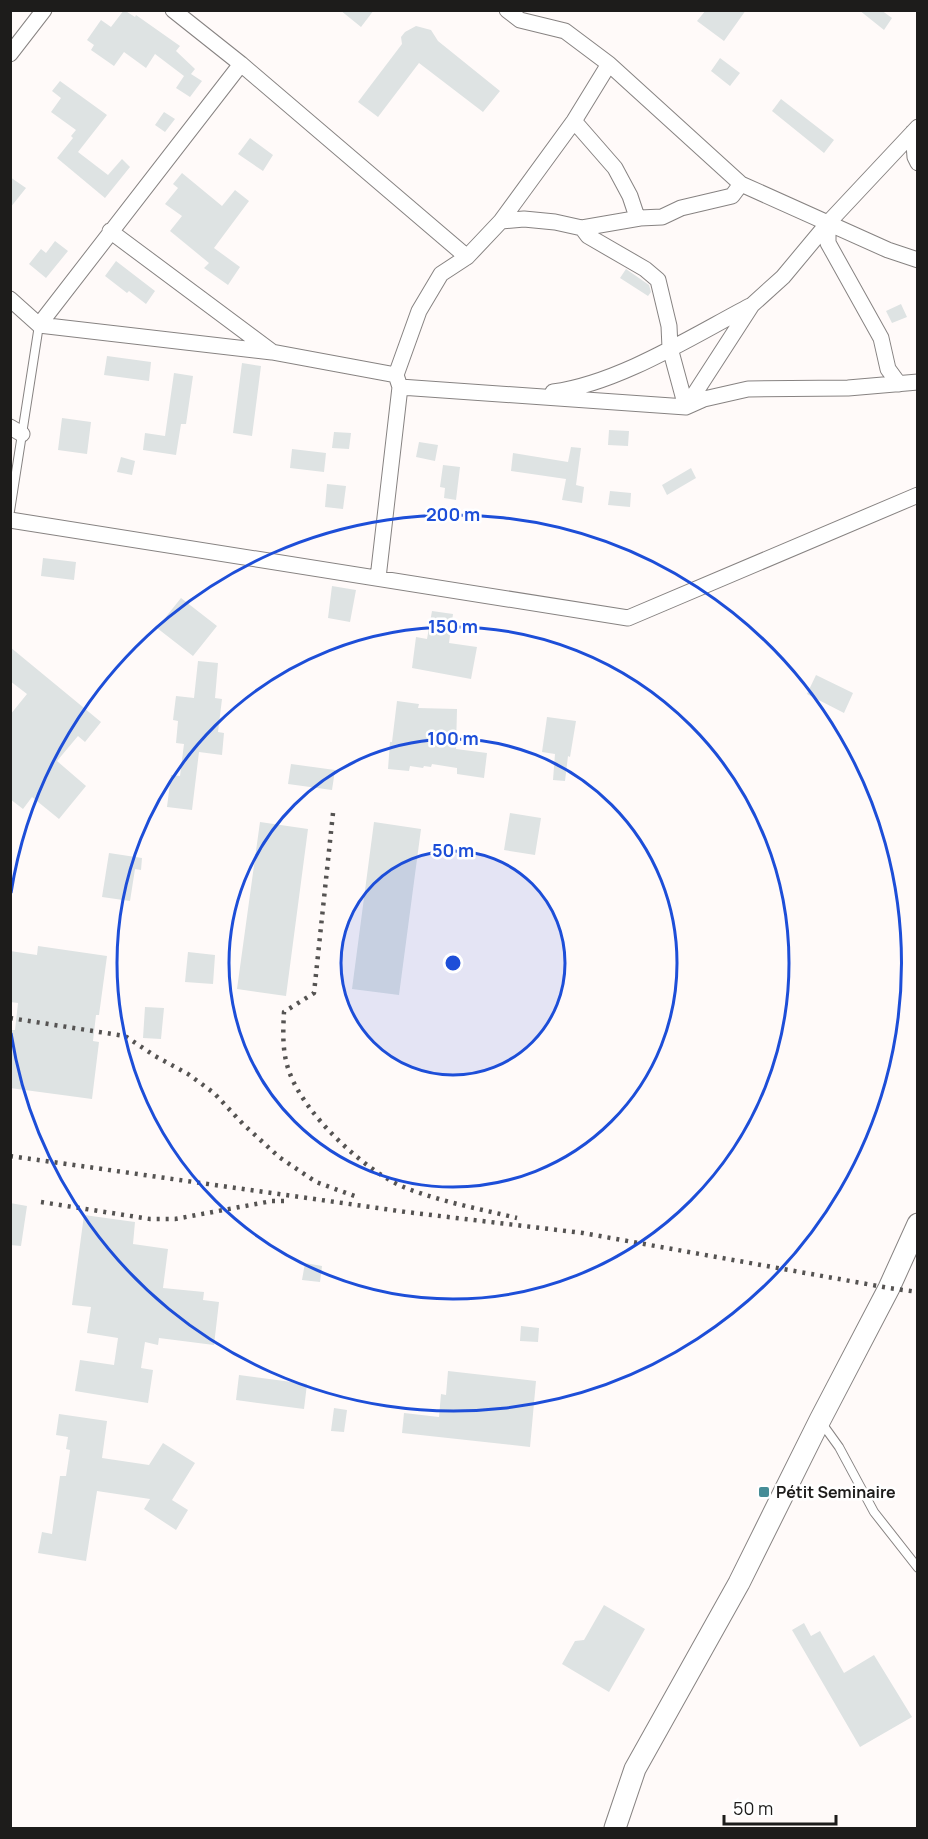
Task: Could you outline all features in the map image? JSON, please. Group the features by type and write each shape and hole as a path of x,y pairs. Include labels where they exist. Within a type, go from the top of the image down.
{"street":[{"path":"10,54 44,10"},
{"path":"173,10 241,64 467,256"},
{"path":"518,14 565,31 609,64 741,184 888,250 918,260"},
{"path":"39,325 241,64"},
{"path":"378,578 398,381 419,311 441,274 467,256 501,221 574,121 609,64"},
{"path":"574,121 615,168 639,218"},
{"path":"915,129 915,157 918,163"},
{"path":"511,395 569,389 585,385 640,363 752,305 783,277 828,223 915,129"},
{"path":"501,221 524,219 582,228 639,218 662,217 681,208 732,196 741,184"},
{"path":"828,223 828,243 877,330 888,369 899,384"},
{"path":"582,228 588,236 645,269 658,280 669,326 670,348 686,406"},
{"path":"110,231 272,352"},
{"path":"10,299 39,325 272,352 398,381 511,395 686,406 704,399 748,389 848,388 918,382"},
{"path":"686,406 752,305"},
{"path":"10,520 628,618 918,495"},
{"path":"615,1828 635,1769 739,1583 915,1236"}],"lane":[{"path":"10,511 16,431 39,325"},
{"path":"820,1420 839,1447 874,1512 918,1568"}],"building":[{"path":"124,10 135,17 136,15 180,46 176,51 195,69 191,74 202,81 190,97 176,88 184,76 155,54 146,68 124,52 114,66 91,50 94,45 87,40 101,20 111,27"},
{"path":"340,10 374,10 361,27"},
{"path":"706,10 746,10 724,41 697,21"},
{"path":"859,10 881,10 892,18 884,30"},
{"path":"416,26 431,30 438,41 500,91 483,112 419,63 378,117 358,102 402,44 401,37"},
{"path":"720,58 740,73 730,86 711,71"},
{"path":"60,81 107,115 78,152 108,175 122,159 130,167 105,198 57,158 73,138 71,136 76,130 51,112 61,98 52,91"},
{"path":"781,99 834,140 824,153 772,111"},
{"path":"164,112 175,119 165,132 155,125"},
{"path":"250,138 273,155 263,171 238,154"},
{"path":"182,173 222,206 235,190 249,201 214,248 240,267 228,285 204,268 209,263 170,231 182,216 165,204 178,188 173,184"},
{"path":"10,177 26,188 10,208"},
{"path":"55,241 68,251 46,278 29,264 41,249 46,253"},
{"path":"116,261 155,291 146,304 105,276"},
{"path":"626,269 649,285 651,292 648,296 620,278"},
{"path":"901,304 907,317 892,323 886,311"},
{"path":"107,356 151,362 149,381 104,375"},
{"path":"242,363 261,366 252,436 233,433"},
{"path":"174,373 193,376 186,424 181,424 176,455 143,450 145,433 165,436"},
{"path":"62,418 91,422 87,454 58,450"},
{"path":"609,430 629,431 628,446 608,445"},
{"path":"334,432 351,433 349,449 332,448"},
{"path":"419,442 438,445 435,461 416,457"},
{"path":"571,447 581,448 576,485 584,487 582,503 562,500 566,479 511,471 513,453 568,462"},
{"path":"292,449 326,453 324,472 290,468"},
{"path":"121,457 135,461 132,475 117,472"},
{"path":"443,465 460,467 456,500 444,498 445,488 440,487"},
{"path":"691,468 696,478 667,495 662,485"},
{"path":"327,484 346,486 343,509 325,507"},
{"path":"610,491 631,493 630,507 608,505"},
{"path":"43,558 76,562 74,580 41,576"},
{"path":"332,586 356,590 350,622 328,618"},
{"path":"181,598 217,626 193,656 157,628"},
{"path":"432,611 453,614 449,643 477,647 471,679 412,668 416,637 427,639"},
{"path":"10,647 101,722 85,742 78,736 57,761 86,786 59,819 32,797 23,809 10,799 10,715 27,694 10,681"},
{"path":"198,661 218,663 215,698 222,699 218,732 224,733 222,755 199,752 192,810 167,807 171,775 180,776 184,744 176,743 178,721 173,720 176,696 194,698"},
{"path":"816,675 853,693 844,713 807,694"},
{"path":"397,701 419,704 418,708 457,709 456,749 487,753 484,778 457,774 457,768 432,764 431,767 424,766 423,768 410,766 409,771 388,769"},
{"path":"547,717 576,721 565,781 553,780 555,754 542,752"},
{"path":"291,764 335,770 332,790 288,784"},
{"path":"510,813 541,818 535,855 504,850"},
{"path":"260,822 308,829 286,996 237,989"},
{"path":"374,822 421,829 399,995 352,989"},
{"path":"109,853 142,858 141,870 135,869 130,901 102,897"},
{"path":"38,946 107,956 93,1041 99,1042 92,1099 10,1088 10,1030 15,1030 18,1003 10,1002 10,951 37,955"},
{"path":"188,952 215,955 213,984 185,982"},
{"path":"145,1007 164,1008 161,1039 143,1038"},
{"path":"10,1203 27,1206 21,1246 10,1245"},
{"path":"84,1215 135,1222 133,1244 168,1249 163,1288 204,1292 203,1300 219,1302 214,1345 159,1338 158,1345 145,1342 141,1368 153,1370 148,1403 75,1391 80,1360 114,1365 118,1338 87,1333 91,1307 72,1305"},
{"path":"305,1263 322,1266 320,1282 302,1280"},
{"path":"521,1326 539,1328 538,1342 520,1341"},
{"path":"448,1371 536,1381 530,1447 402,1433 404,1413 439,1417 441,1394 446,1395"},
{"path":"239,1375 307,1384 304,1409 236,1400"},
{"path":"334,1408 347,1410 344,1432 331,1431"},
{"path":"59,1414 107,1421 102,1458 149,1465 163,1443 195,1463 172,1500 188,1510 176,1530 144,1509 150,1499 97,1491 86,1561 38,1553 42,1532 52,1534 60,1476 66,1476 70,1450 66,1449 68,1437 56,1435"},
{"path":"604,1605 645,1629 609,1692 562,1664 575,1641 584,1640"},
{"path":"804,1623 811,1636 820,1631 844,1673 874,1655 912,1717 860,1747 792,1630"}],"railway":[{"path":"333,813 314,993 284,1012 285,1056 296,1087 307,1105 337,1139 372,1169 390,1180 433,1197 517,1218"},
{"path":"10,1018 125,1036 188,1074 214,1093 279,1157 316,1182 360,1198"},
{"path":"10,1156 406,1212 583,1233 918,1292"},
{"path":"41,1202 150,1219 175,1219 272,1201 287,1201"}],"place":[{"name":"Pétit Seminaire","path":"764,1492"}]}
